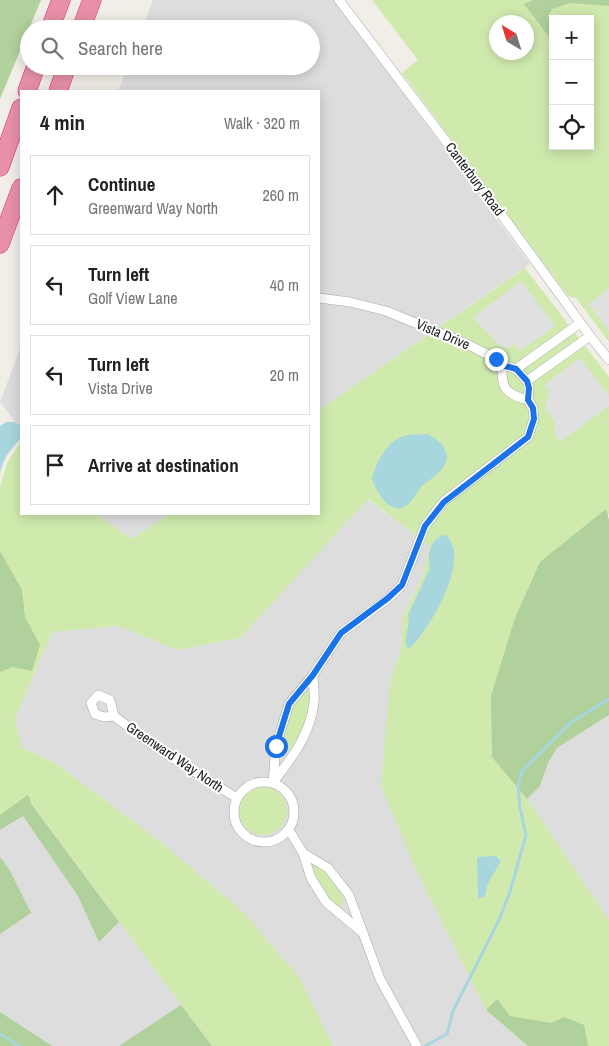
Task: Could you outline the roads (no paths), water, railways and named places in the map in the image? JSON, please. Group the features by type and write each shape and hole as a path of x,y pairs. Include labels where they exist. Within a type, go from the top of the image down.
{"highway":[{"path":"53,20 61,0"},
{"path":"85,20 92,0"},
{"path":"27,90 33,75"},
{"path":"58,90 64,75"},
{"path":"0,167 20,111"},
{"path":"0,244 20,191"}],"street":[{"name":"Canterbury Road","path":"339,0 609,360"},
{"name":"Vista Drive","path":"320,298 350,302 386,311 469,345 496,359 502,365 516,369"},
{"path":"273,782 276,746 289,704 313,675 341,633 388,598 402,585 425,526 444,502 528,437 534,419 533,408 528,400 529,388 527,381 516,369 580,323"},
{"path":"527,381 590,336"},
{"path":"502,365 501,381 505,389 516,397 528,400"},
{"path":"273,782 295,754 307,729 314,702 313,675"},
{"name":"Greenward Way North","path":"114,716 178,762 237,798"},
{"name":"Greenward Way North","path":"273,782 262,781 252,784 243,790 237,798 234,818 244,835 253,840 262,842 272,841 281,837 288,830"},
{"path":"273,782 282,787 289,794 293,802 295,812 293,822 288,830 303,853 311,878 326,902 363,933"},
{"path":"303,853 328,868 349,895 380,979 415,1043"}],"water":[{"path":"6,422 14,422 20,425 20,439 8,454 0,474 0,426"},
{"path":"427,434 438,441 445,450 447,455 444,466 421,487 407,505 401,508 390,506 377,490 372,479 376,466 384,452 400,437"},
{"path":"446,535 453,546 454,560 445,593 428,626 410,648 406,647 408,615 430,568 431,547 436,539"},
{"path":"496,856 501,861 488,883 485,896 478,899 477,857"}],"waterway":[{"path":"425,1046 447,1034 453,1011 499,920 510,892 526,835 520,808 518,786 522,771 570,723 609,699"},
{"path":"0,1034 19,1046"}]}
